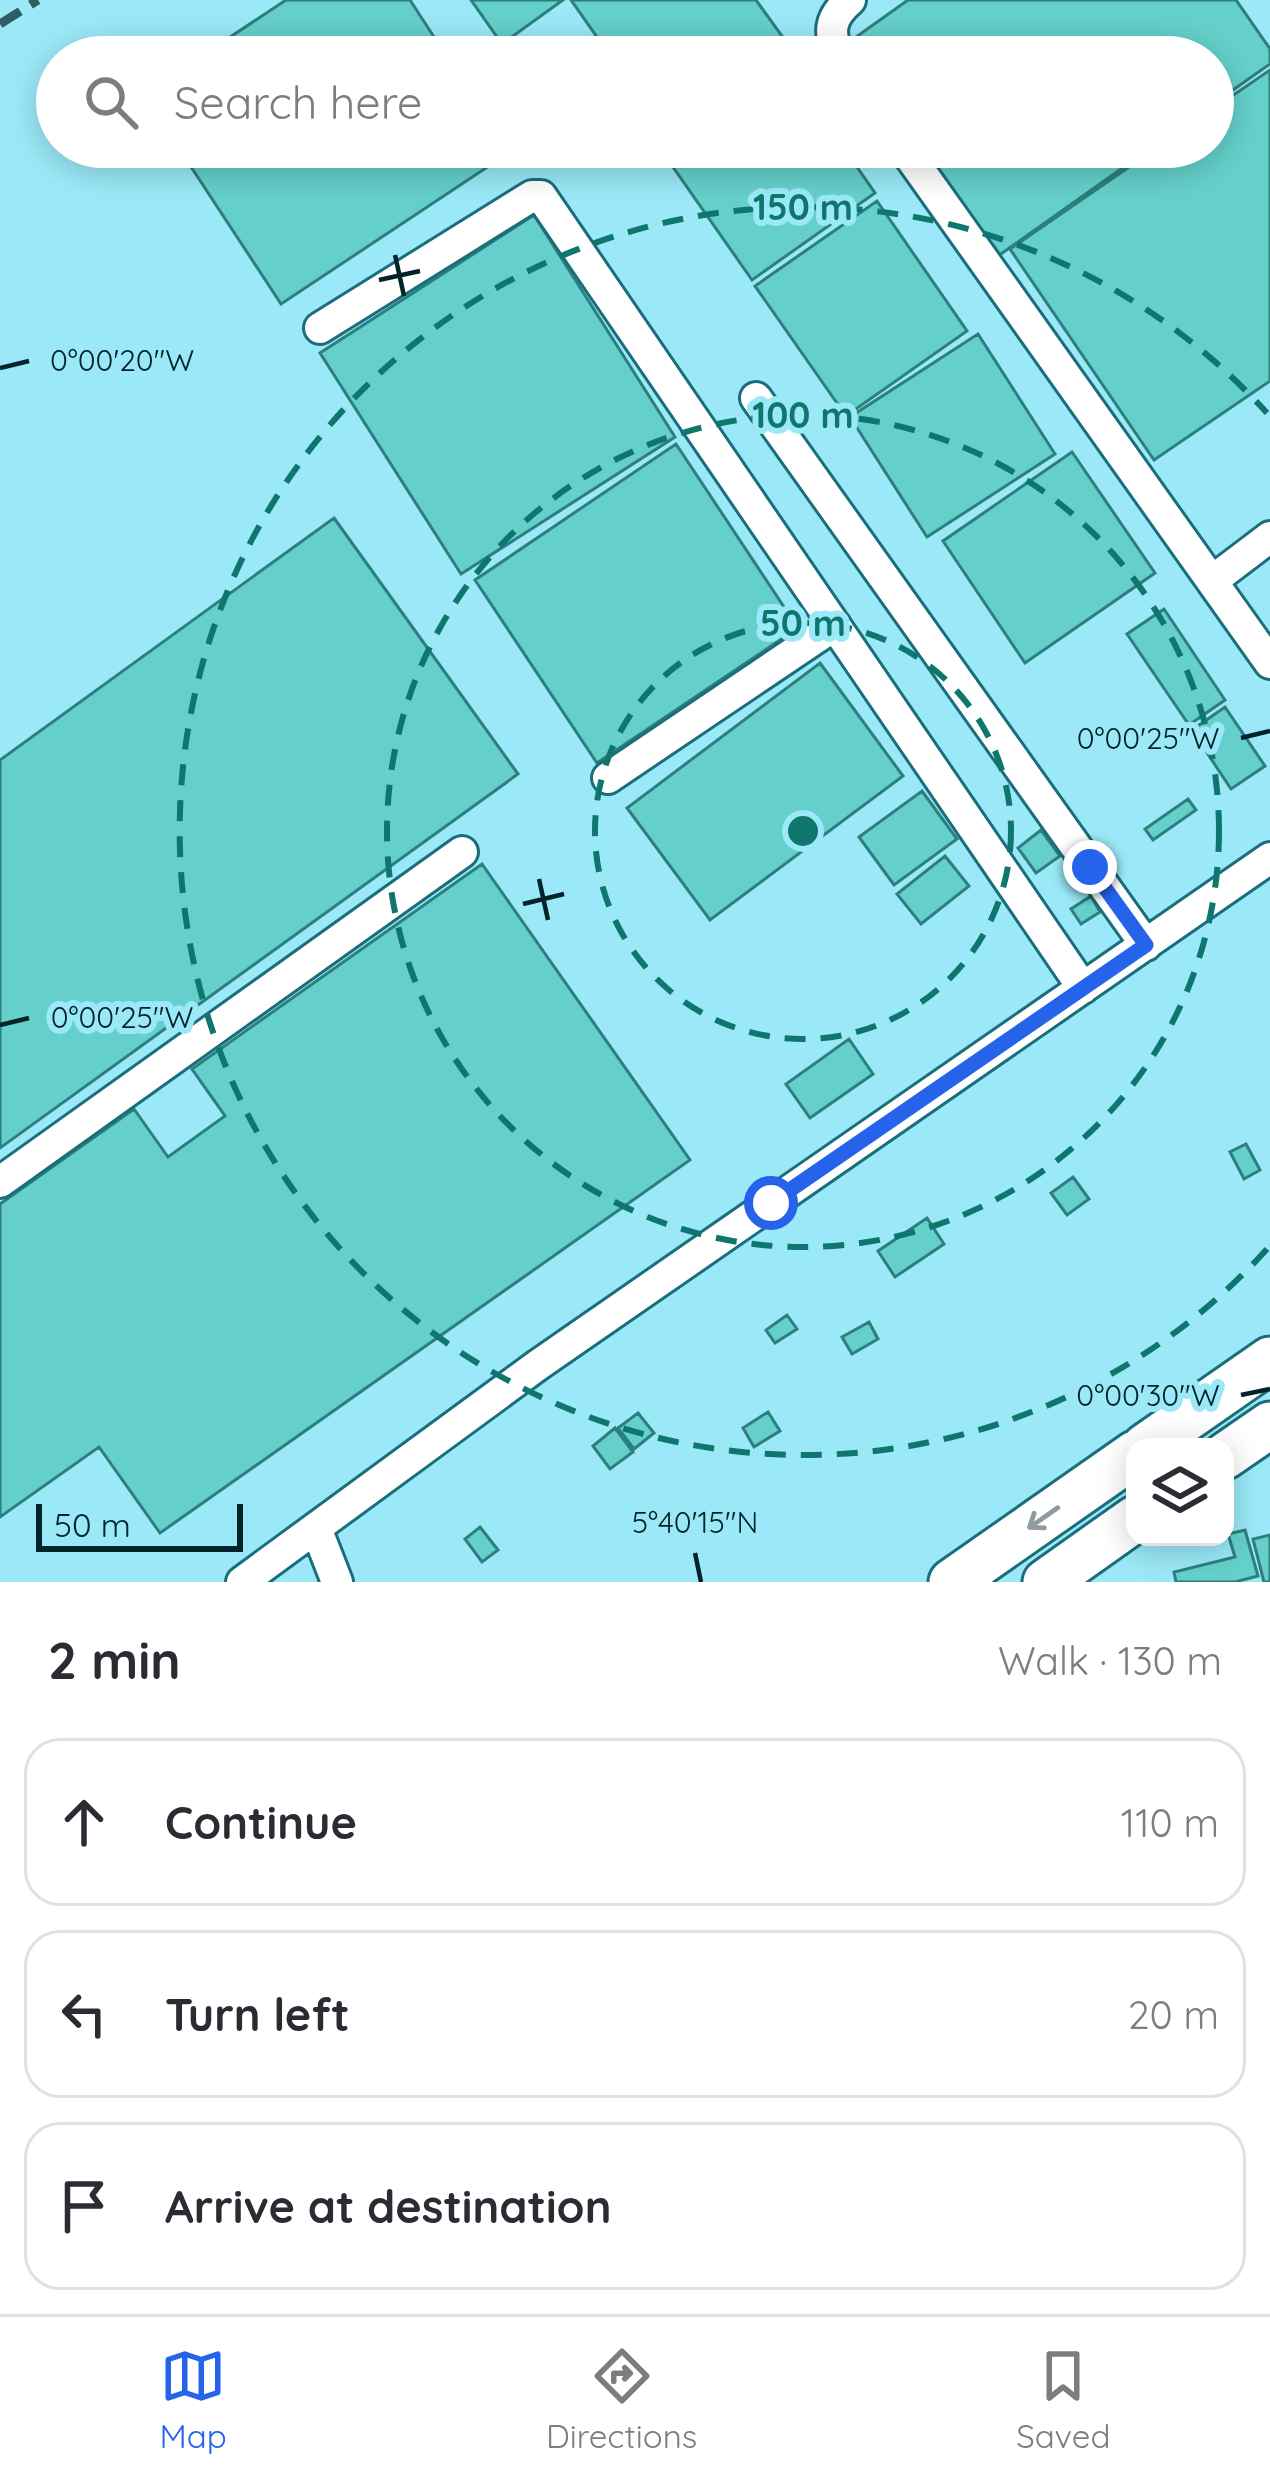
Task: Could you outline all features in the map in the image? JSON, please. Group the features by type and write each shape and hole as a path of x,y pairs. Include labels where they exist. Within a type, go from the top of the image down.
{"highway":[{"path":"1158,1438 1270,1360"},
{"path":"1234,1450 1270,1425"},
{"path":"952,1582 1126,1460"},
{"path":"1046,1582 1098,1565 1126,1530"}],"street":[{"path":"831,36 833,20 850,0"},
{"path":"918,168 1270,663"},
{"path":"320,328 532,196 541,196 1083,988"},
{"path":"757,398 1146,945"},
{"path":"1212,581 1270,537"},
{"path":"608,778 835,625"},
{"path":"0,1182 462,852"},
{"path":"242,1582 538,1365 1270,858"},
{"path":"316,1528 337,1582"}],"building":[{"path":"286,0 410,0 433,36 232,36"},
{"path":"471,0 563,0 513,36 496,36"},
{"path":"571,0 756,0 782,36 596,36"},
{"path":"908,0 1236,0 1270,49 1270,64 1234,89 1234,36 857,36"},
{"path":"1270,70 1270,381 1154,460 1010,249 1128,168 1234,168 1234,95"},
{"path":"192,168 486,168 281,304"},
{"path":"674,168 858,168 875,193 752,280"},
{"path":"937,168 1122,168 998,256"},
{"path":"877,201 967,331 846,416 755,286"},
{"path":"534,215 675,437 461,574 320,353"},
{"path":"978,334 1055,454 927,537 850,417"},
{"path":"676,444 798,628 597,763 475,580"},
{"path":"1072,452 1155,573 1025,663 943,541"},
{"path":"334,518 518,774 0,1148 0,760"},
{"path":"1164,609 1225,700 1189,725 1127,634"},
{"path":"820,663 903,776 710,920 627,808"},
{"path":"1225,707 1265,766 1231,789 1192,730"},
{"path":"922,791 957,839 894,885 859,837"},
{"path":"1188,799 1196,810 1153,840 1145,829"},
{"path":"1041,830 1060,856 1036,873 1018,848"},
{"path":"945,856 969,886 921,924 897,894"},
{"path":"482,864 690,1160 160,1533 99,1447 0,1517 0,1204 134,1109 168,1157 225,1116 192,1069"},
{"path":"1091,896 1100,912 1081,924 1071,909"},
{"path":"849,1039 873,1074 810,1118 786,1084"},
{"path":"1246,1144 1260,1170 1244,1179 1230,1152"},
{"path":"1073,1177 1089,1199 1067,1215 1051,1193"},
{"path":"927,1218 944,1244 895,1277 878,1251"},
{"path":"787,1315 797,1329 775,1343 766,1330"},
{"path":"869,1322 878,1339 852,1354 842,1337"},
{"path":"768,1412 780,1431 754,1447 743,1428"},
{"path":"638,1413 654,1433 634,1449 618,1428"},
{"path":"615,1428 633,1452 610,1469 593,1446"},
{"path":"480,1527 498,1550 482,1562 465,1539"},
{"path":"1245,1530 1258,1576 1235,1582 1176,1582 1174,1572 1235,1557 1234,1533"},
{"path":"1270,1535 1270,1582 1264,1582 1253,1539"}],"railway":[{"path":"0,24 38,0"}],"route":[{"path":"771,1203 1146,945 1090,867"}]}
